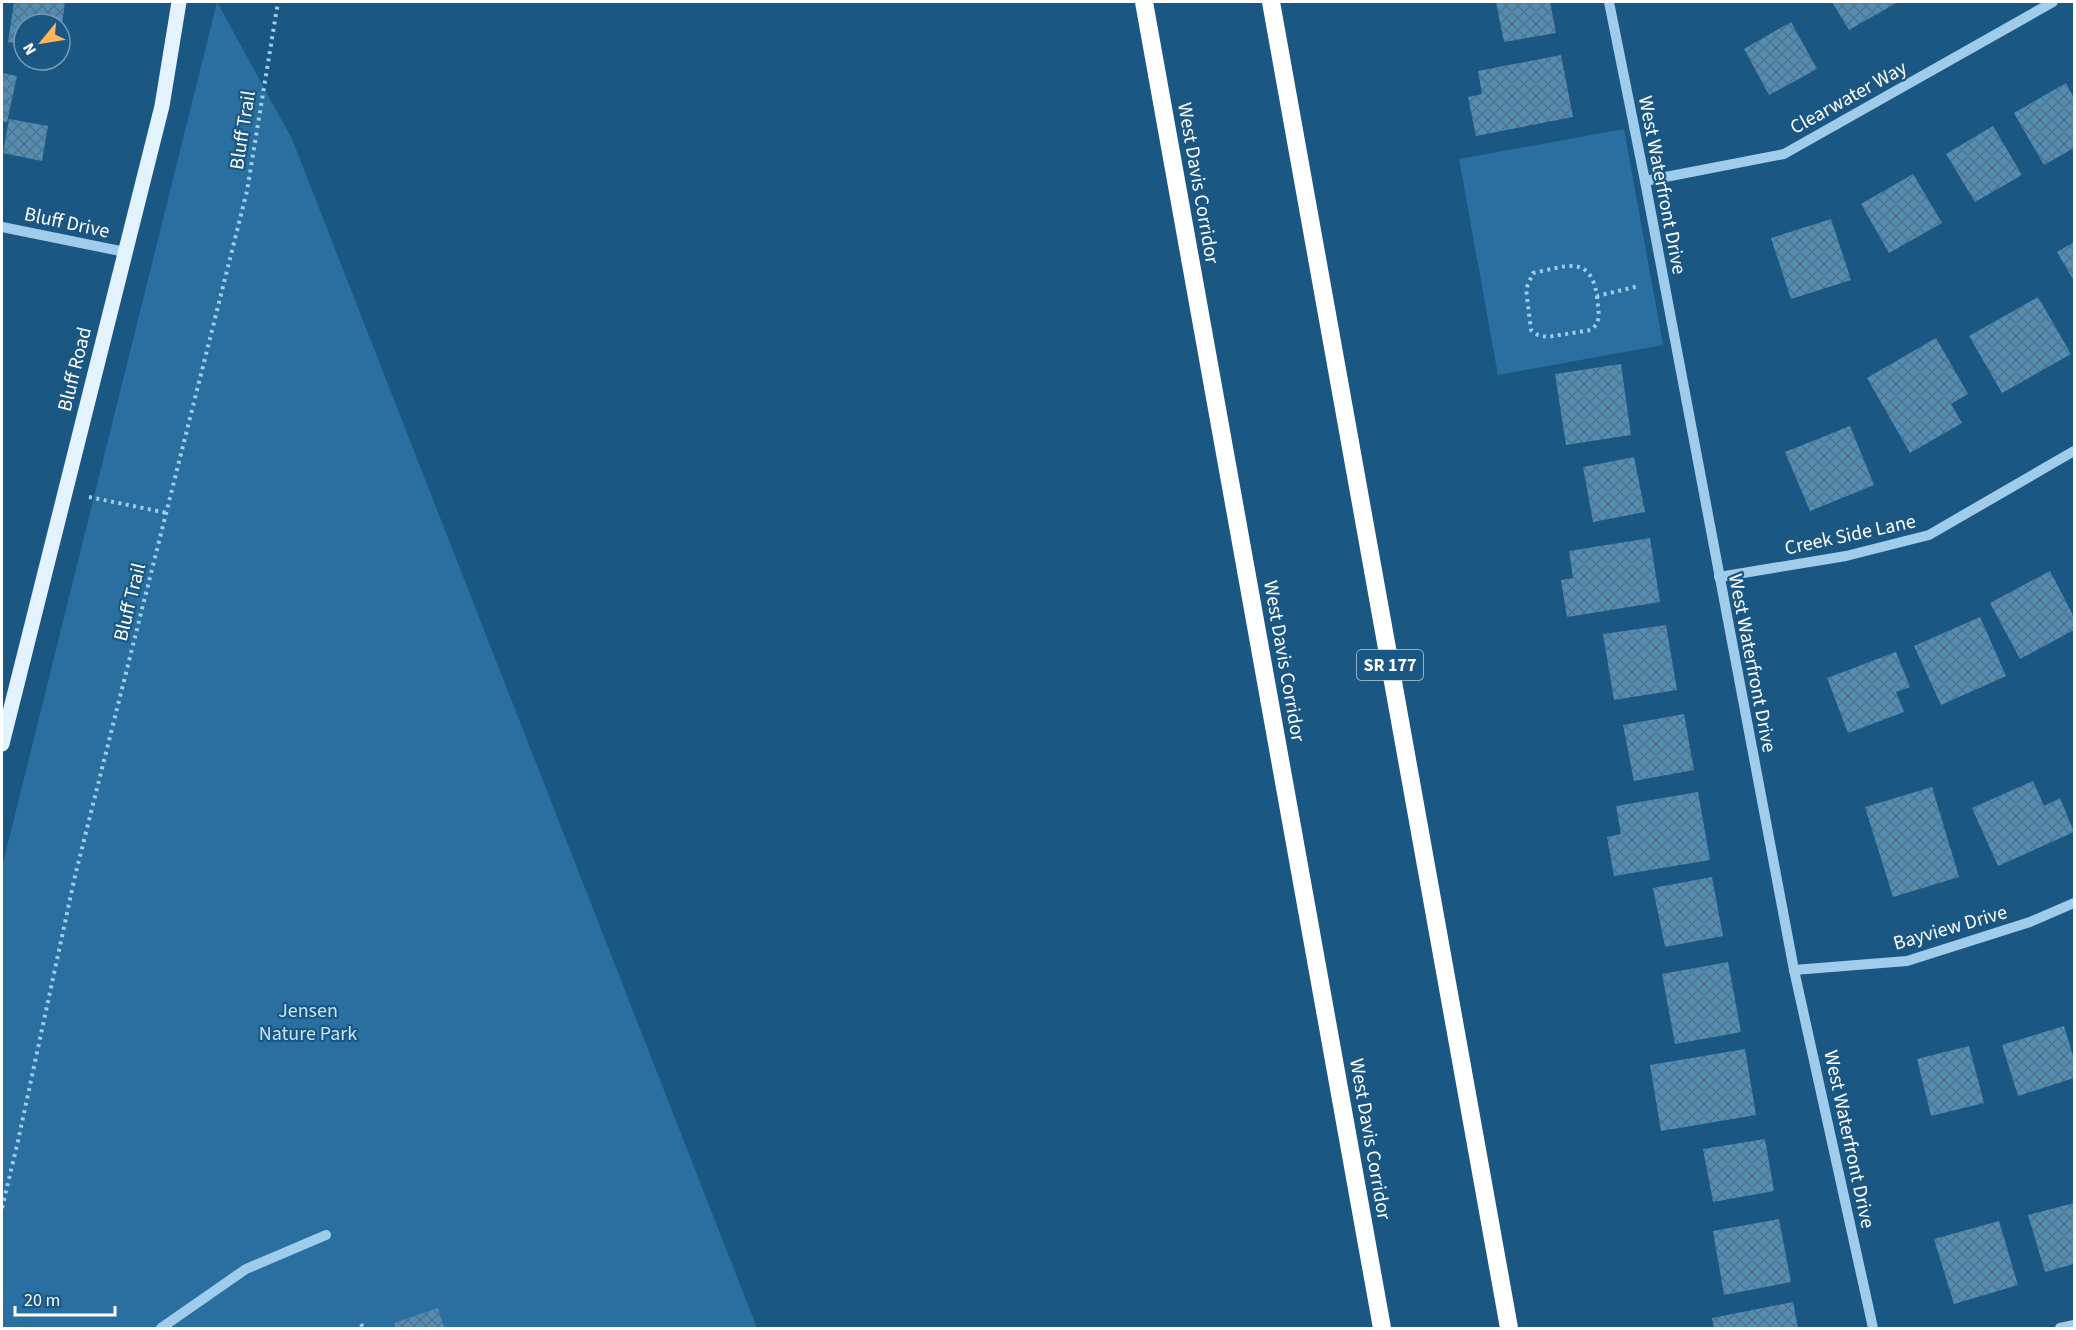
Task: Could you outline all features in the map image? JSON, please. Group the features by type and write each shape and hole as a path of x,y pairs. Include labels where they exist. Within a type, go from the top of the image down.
{"highway":[{"name":"West Davis Corridor","path":"1144,2 1382,1329"},
{"name":"SR 177","path":"1271,2 1509,1329"}],"main road":[{"name":"Bluff Road","path":"2,744 162,106 179,2"}],"street":[{"name":"West Waterfront Drive","path":"1609,2 1794,969 1873,1329"},
{"name":"Clearwater Way","path":"1645,181 1784,154 2054,2"},
{"name":"Bluff Drive","path":"2,227 125,252"},
{"name":"Creek Side Lane","path":"1719,577 1846,556 1929,536 2074,451"},
{"name":"Bayview Drive","path":"1794,969 1907,961 2030,922 2074,903"},
{"path":"161,1329 246,1269 326,1235"},
{"path":"2060,1329 2074,1325"}],"path":[{"name":"Bluff Trail","path":"2,1208 75,876 247,191 278,2"},
{"path":"1577,265 1587,270 1594,279 1597,296 1599,316 1597,324 1591,330 1547,337 1531,330 1526,289 1533,273 1577,265"},
{"path":"1597,296 1639,286"},
{"path":"65,492 167,513"}],"green space":[{"name":"Jensen Nature Park","path":"217,2 292,139 757,1328 2,1328 2,867"},
{"path":"1624,129 1663,345 1498,375 1459,159"}],"building":[{"path":"14,2 65,2 64,12 12,12"},
{"path":"1496,2 1550,2 1556,33 1504,42"},
{"path":"1832,2 1898,2 1849,30"},
{"path":"12,15 12,42 8,42"},
{"path":"1791,22 1817,69 1769,95 1744,49"},
{"path":"1561,55 1573,117 1476,136 1468,97 1482,94 1478,71"},
{"path":"2,73 17,76 7,122 2,121"},
{"path":"2066,83 2074,98 2074,148 2044,165 2014,113"},
{"path":"9,119 48,126 42,161 3,153"},
{"path":"1993,126 2022,175 1975,202 1946,154"},
{"path":"1913,174 1942,223 1889,253 1861,204"},
{"path":"1831,219 1851,280 1791,299 1771,238"},
{"path":"2074,242 2074,281 2057,252"},
{"path":"2038,297 2071,354 2002,393 1969,336"},
{"path":"1936,338 1968,394 1951,404 1962,423 1910,453 1867,378"},
{"path":"1621,364 1631,435 1566,445 1555,374"},
{"path":"1850,426 1874,485 1810,511 1785,452"},
{"path":"1634,457 1645,512 1593,522 1583,467"},
{"path":"1650,538 1660,602 1567,617 1561,580 1573,578 1569,551"},
{"path":"2050,571 2074,617 2074,630 2020,659 1990,603"},
{"path":"1980,617 2006,676 1941,705 1914,646"},
{"path":"1666,625 1677,690 1614,700 1603,634"},
{"path":"1896,652 1910,687 1896,692 1904,712 1848,733 1827,678"},
{"path":"1684,714 1694,770 1634,781 1623,725"},
{"path":"2033,781 2044,806 2060,798 2074,832 1998,866 1972,808"},
{"path":"1932,787 1959,877 1893,897 1865,807"},
{"path":"1698,792 1710,860 1614,876 1607,837 1621,834 1616,806"},
{"path":"1712,877 1723,936 1665,947 1653,888"},
{"path":"1728,962 1741,1032 1675,1044 1662,974"},
{"path":"2064,1026 2074,1059 2074,1078 2018,1096 2002,1045"},
{"path":"1969,1046 1984,1103 1931,1116 1917,1059"},
{"path":"1745,1049 1756,1115 1661,1131 1650,1065"},
{"path":"1765,1139 1774,1191 1713,1202 1703,1149"},
{"path":"2074,1203 2074,1264 2045,1272 2028,1215"},
{"path":"1779,1219 1791,1282 1724,1295 1713,1231"},
{"path":"1999,1221 2018,1285 1954,1304 1934,1239"},
{"path":"1793,1302 1798,1328 1714,1328 1712,1318"},
{"path":"438,1308 444,1328 396,1328 394,1323"}]}
